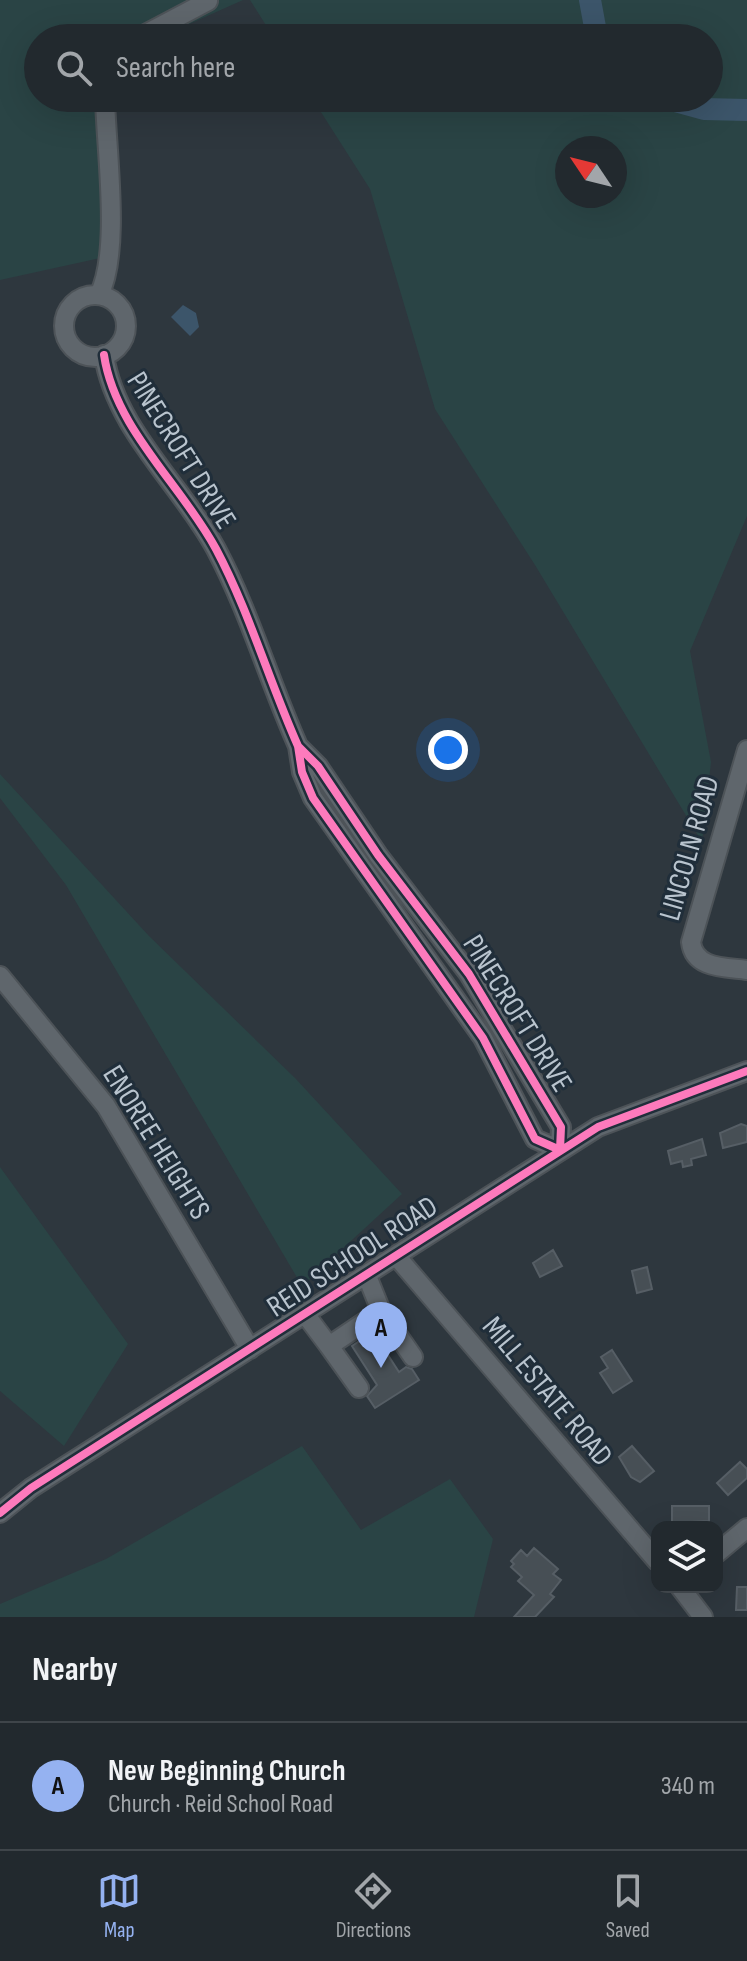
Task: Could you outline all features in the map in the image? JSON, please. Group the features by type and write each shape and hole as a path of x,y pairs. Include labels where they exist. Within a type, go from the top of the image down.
{"street":[{"path":"164,24 208,1"},
{"path":"99,295 106,280 109,252 105,112"},
{"name":"PINECROFT DRIVE","path":"99,295 117,304 126,323 121,343 104,355 91,356 78,351 68,342 64,328 66,315 74,303 99,295"},
{"name":"PINECROFT DRIVE","path":"104,355 108,382 119,404 202,525 228,573 298,746 302,772 313,798 483,1038 535,1139 560,1150 561,1127 469,974 378,855 318,766 298,746"},
{"name":"LINCOLN ROAD","path":"747,750 691,942 694,953 701,961 747,970"},
{"name":"ENOREE HEIGHTS","path":"0,976 106,1106 250,1349"},
{"name":"REID SCHOOL ROAD","path":"0,1513 31,1488 598,1127 747,1071"},
{"name":"MILL ESTATE ROAD","path":"397,1257 651,1554"},
{"path":"367,1276 381,1311 413,1357"},
{"path":"329,1346 381,1311"},
{"path":"305,1314 359,1388"},
{"path":"723,1548 747,1528"},
{"path":"685,1593 703,1617"}],"green space":[{"path":"0,0 243,0 189,24 24,24 24,112 114,112 114,255 0,280"},
{"path":"250,0 747,0 747,516 690,651 711,762 702,842 535,565 435,409 370,189 321,112 723,112 723,24 265,24"},
{"path":"0,774 149,936 296,1079 402,1194 302,1286 66,885 0,798"},
{"path":"0,1167 128,1344 64,1446 0,1391"},
{"path":"302,1446 361,1530 450,1479 493,1539 474,1617 0,1617 0,1604 106,1559"}],"water":[{"path":"183,305 196,313 199,327 190,336 171,317"}],"building":[{"path":"741,1124 747,1126 747,1142 723,1148 720,1133"},
{"path":"702,1139 706,1155 691,1159 692,1165 683,1167 682,1161 671,1164 668,1151"},
{"path":"553,1250 562,1266 540,1277 533,1263"},
{"path":"647,1267 652,1289 637,1293 632,1271"},
{"path":"373,1332 399,1372 406,1367 412,1369 419,1380 375,1408 367,1396 377,1385 352,1346"},
{"path":"612,1350 632,1381 613,1393 600,1373 608,1368 601,1357"},
{"path":"632,1446 654,1471 640,1482 631,1477 619,1457"},
{"path":"740,1462 747,1469 747,1478 728,1495 717,1483"},
{"path":"672,1506 709,1506 709,1521 672,1521"},
{"path":"534,1548 558,1569 553,1574 561,1580 550,1594 554,1597 535,1617 514,1617 534,1595 518,1581 522,1577 511,1567 514,1564 511,1561 521,1550 527,1556"},
{"path":"737,1587 747,1587 747,1610 736,1610"}],"waterway":[{"path":"590,0 594,24"},
{"path":"723,109 747,110"}],"cycle path":[{"path":"104,355 121,407 135,432 202,525 228,573 298,746 302,772 313,798 483,1038 535,1139 560,1150 561,1127 469,974 378,855 318,766 298,746"},
{"path":"0,1513 31,1488 598,1127 747,1071"}],"place":[{"name":"New Beginning Church","path":"381,1368"}]}
